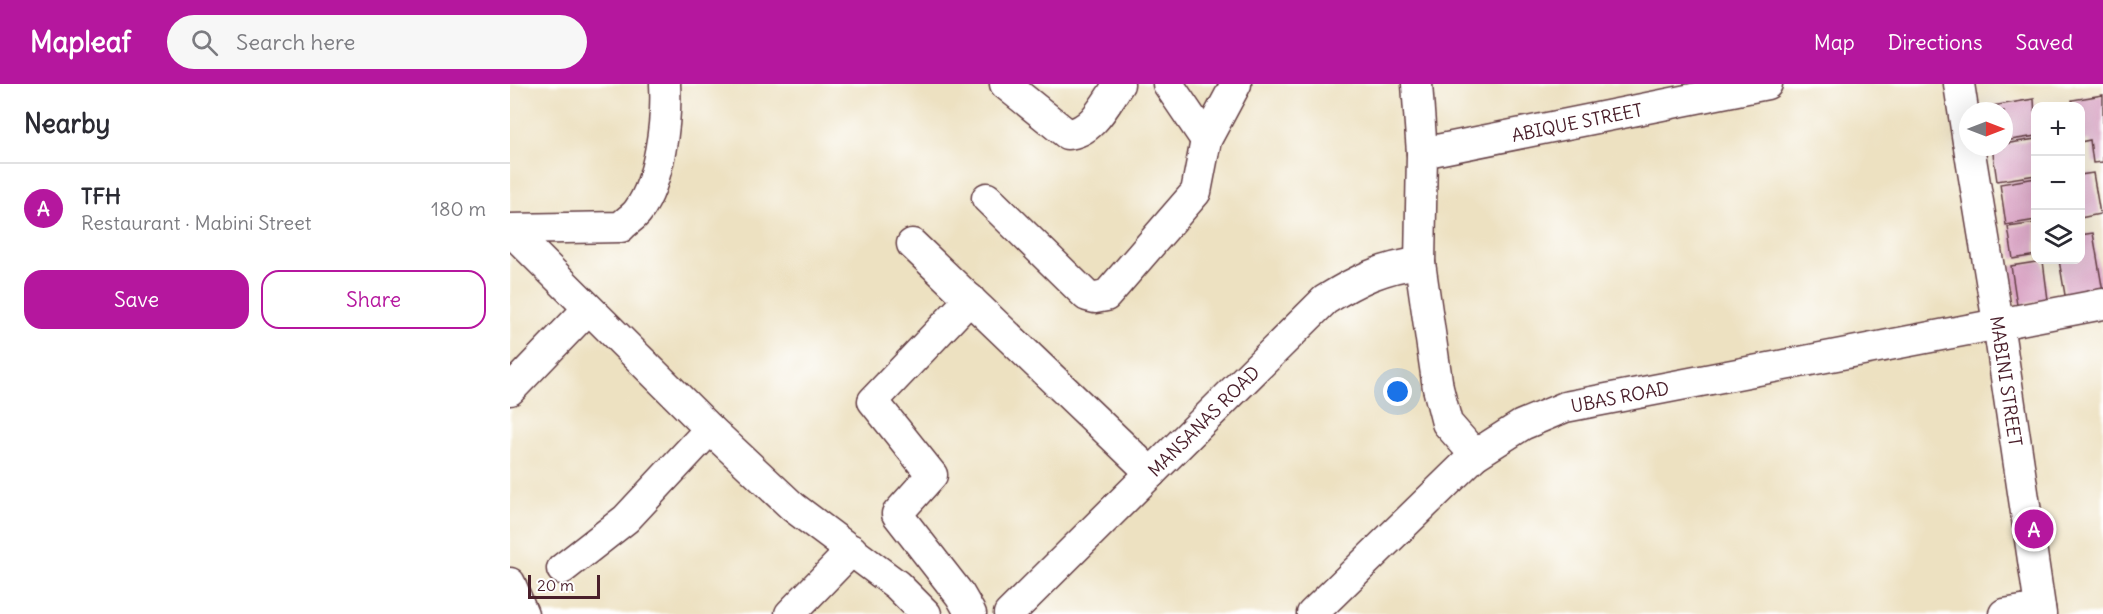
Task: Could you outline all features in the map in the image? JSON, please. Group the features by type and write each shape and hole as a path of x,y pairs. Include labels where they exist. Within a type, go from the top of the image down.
{"street":[{"path":"510,230 621,226 638,211 648,192 661,152 664,84"},
{"path":"1005,84 1067,134 1076,134 1089,126 1119,84"},
{"path":"1168,84 1206,140"},
{"path":"987,198 1087,296 1095,298 1106,296 1196,192 1206,140 1236,84"},
{"path":"1417,84 1422,153 1420,262 1438,388 1447,423 1475,455"},
{"name":"ABIQUE STREET","path":"1422,153 1651,96 1767,84"},
{"path":"1959,84 1962,102"},
{"name":"MABINI STREET","path":"1970,156 2041,611"},
{"path":"510,230 710,429 793,507 897,585 926,614"},
{"path":"912,244 1151,473"},
{"name":"MANSANAS ROAD","path":"1009,614 1325,300 1354,282 1374,274 1395,266 1420,262"},
{"path":"970,298 873,401 932,475 897,514 960,595 971,614"},
{"name":"UBAS ROAD","path":"1312,614 1475,455 1522,425 1565,407 2103,304"},
{"path":"510,390 588,309"},
{"path":"562,569 626,519 710,429"},
{"path":"790,614 852,550"},
{"path":"510,583 522,614"},
{"path":"2004,614 2041,611"}],"building":[{"path":"2103,95 2103,162 2093,163 2090,140 2085,141 2085,102 2072,102 2072,100"},
{"path":"2034,99 2034,102 2031,102 2031,137 2013,140 2013,102"},
{"path":"2031,140 2031,176 1997,181 1993,156 2013,156 2013,143"},
{"path":"2093,173 2100,214 2085,217 2085,210 2085,174"},
{"path":"2031,179 2031,221 2006,225 2000,184"},
{"path":"2031,224 2031,256 2013,259 2008,227"},
{"path":"2093,233 2103,292 2066,301 2060,264 2085,264 2085,234"},
{"path":"2031,263 2043,264 2048,300 2017,305 2011,266"}],"place":[{"name":"TFH","path":"2034,529"}]}
